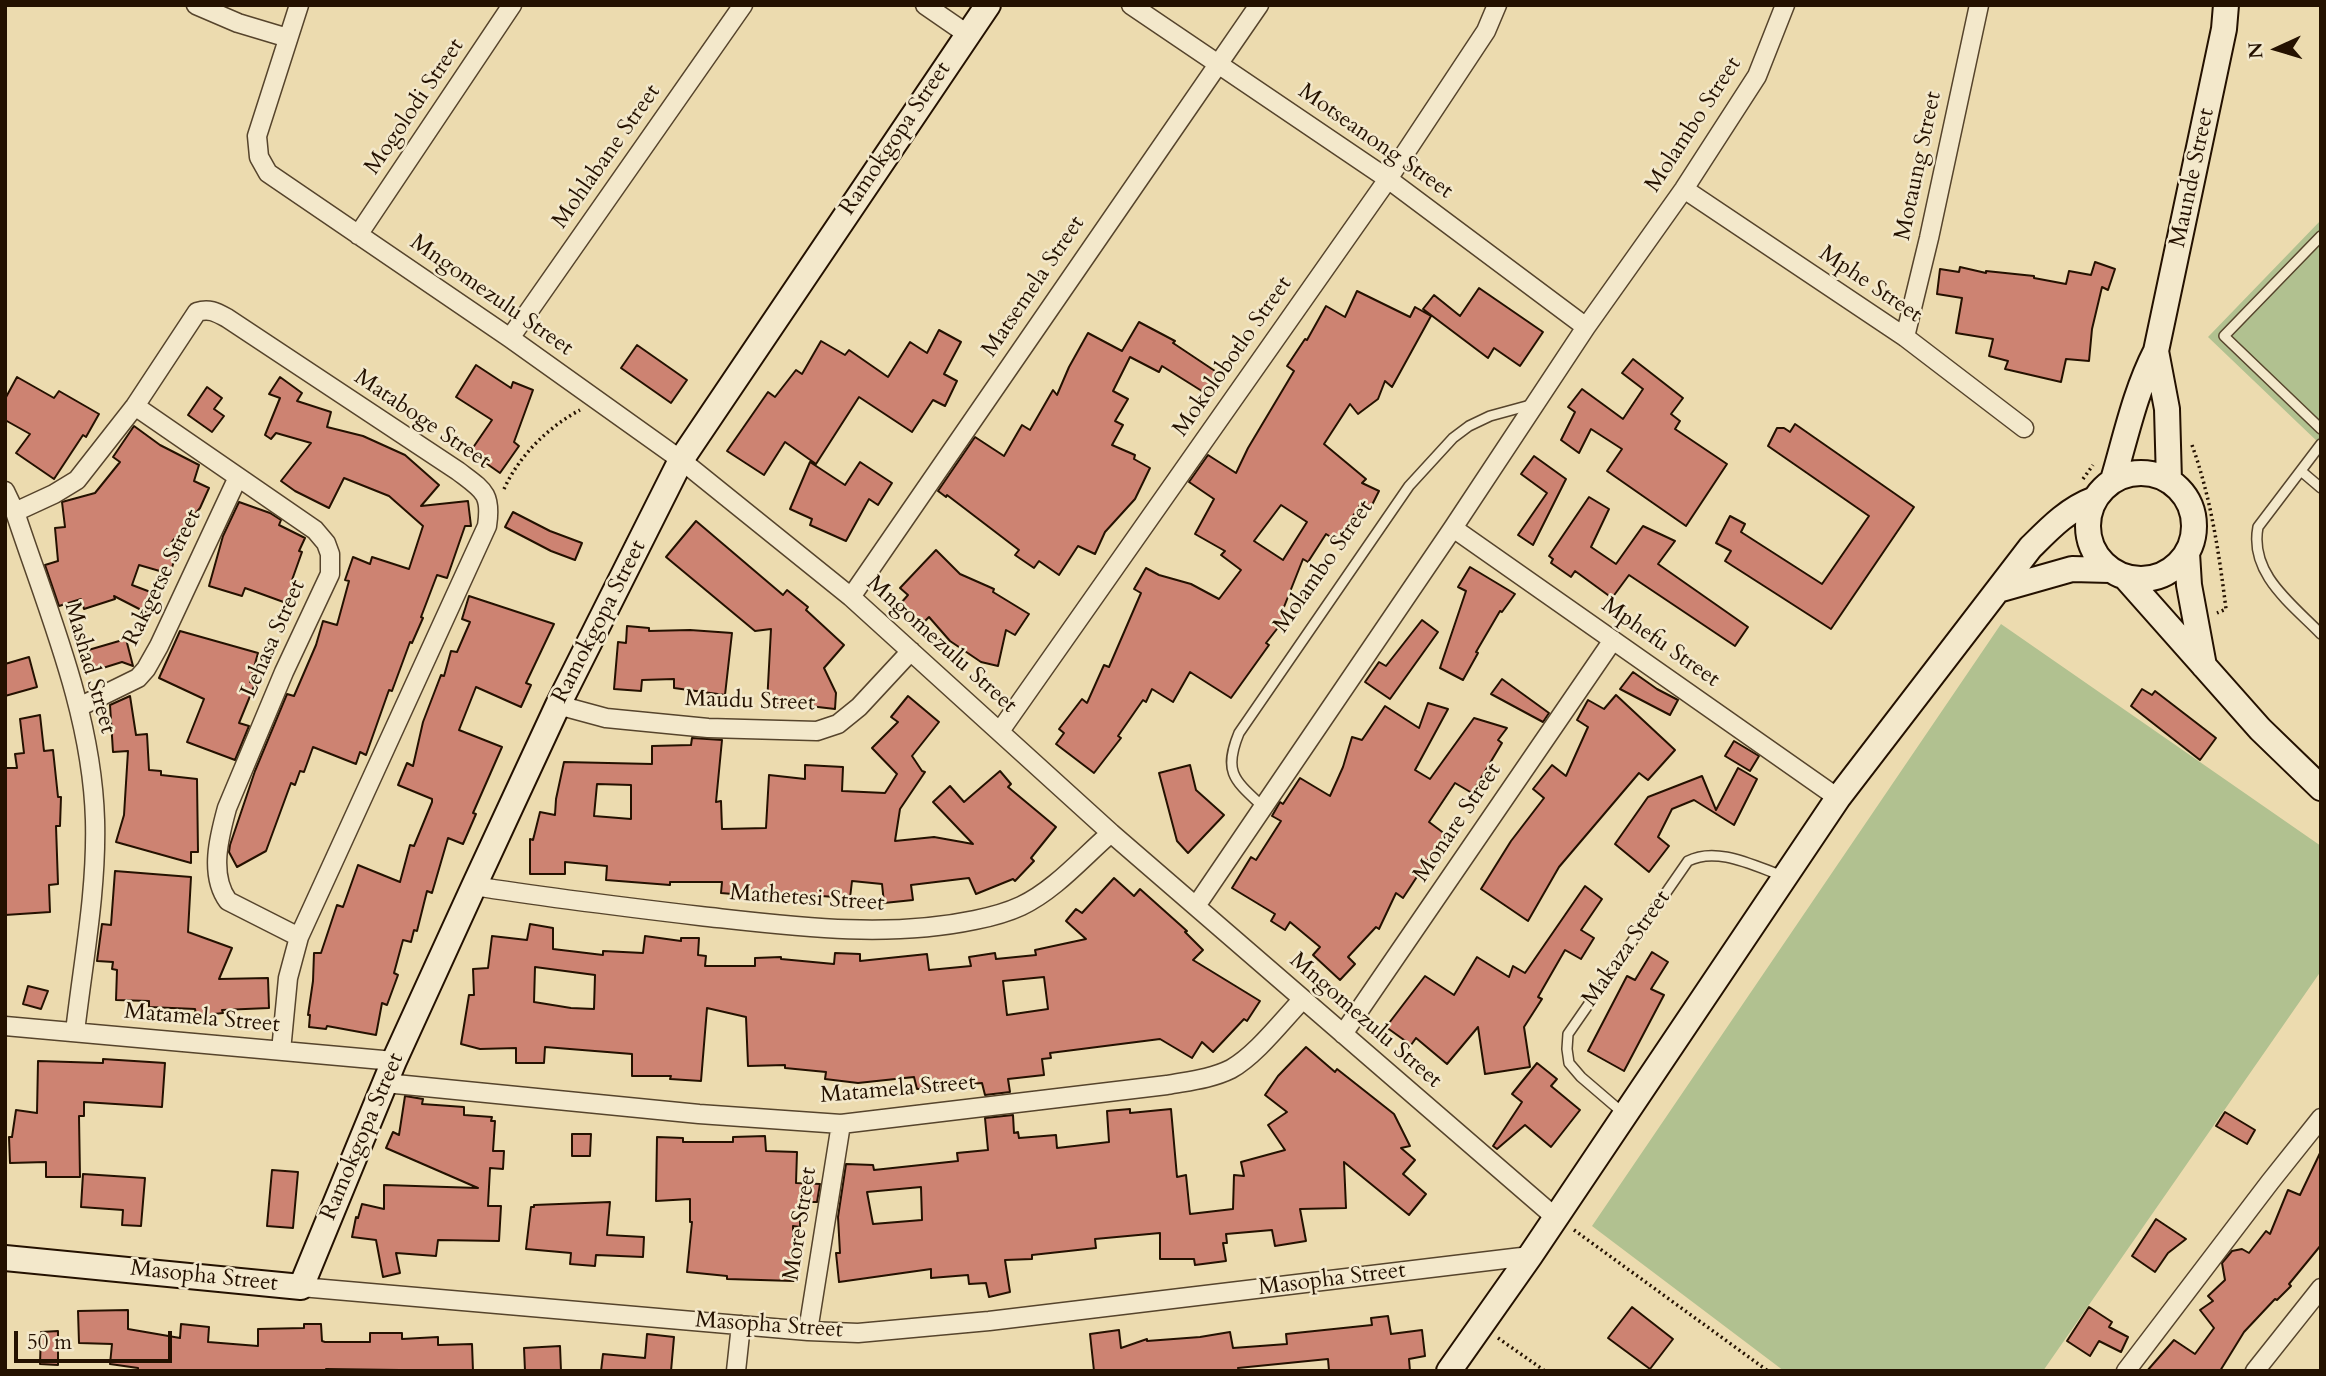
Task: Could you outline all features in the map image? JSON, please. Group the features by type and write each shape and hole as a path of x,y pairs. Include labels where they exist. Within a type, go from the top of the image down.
{"street":[{"path":"196,5 239,23 288,38 299,5"},
{"name":"Mogolodi Street","path":"358,235 512,5"},
{"name":"Mohlabane Street","path":"510,338 743,5"},
{"path":"925,5 967,34"},
{"name":"Ramokgopa Street","path":"301,1287 390,1072 474,886 558,705 681,460 988,5"},
{"name":"Motseanong Street","path":"1131,5 1388,179 1586,327"},
{"name":"Matsemela Street","path":"851,597 1259,5"},
{"name":"Mokolobotlo Street","path":"1000,731 1388,179 1486,31 1497,5"},
{"name":"Molambo Street","path":"1196,906 1758,76 1785,5"},
{"name":"Motaung Street","path":"1905,337 1979,5"},
{"name":"Maunde Street","path":"2113,480 2132,407 2156,351 2221,43 2226,5"},
{"name":"Mngomezulu Street","path":"288,38 257,136 259,157 268,173 510,338 681,460 851,597 1111,833 1555,1217"},
{"name":"Mphe Street","path":"1684,189 1905,337 2024,428"},
{"name":"Mataboge Street","path":"15,512 77,480 135,406 197,312 212,310 458,471 486,495 489,504 487,526 299,937 288,978 281,1051"},
{"name":"Maunde Street","path":"2156,351 2167,410 2169,481"},
{"name":"Lehasa Street","path":"135,406 315,530 326,543 330,554 330,574 284,672 227,808 217,859 218,879 222,894 228,901 299,937"},
{"path":"1998,590 2072,569 2144,579 2161,576 2176,566 2187,552 2193,536 2193,519 2188,502 2178,487 2169,481 2146,472 2113,480 2099,492 2089,490"},
{"name":"Rakgetse Street","path":"79,707 124,686 146,669 238,477"},
{"path":"2089,490 2087,524 2090,542 2098,558 2118,574 2260,729 2321,788"},
{"path":"1449,1371 1530,1256 1838,798 2030,548 2058,519 2083,503 2089,490"},
{"name":"Mashad Street","path":"5,491 15,512 79,707 90,760 95,850 75,1032"},
{"name":"Mphefu Street","path":"1453,528 1838,798"},
{"path":"2187,552 2204,667"},
{"name":"Monare Street","path":"1343,1034 1613,640"},
{"name":"Maudu Street","path":"558,705 606,718 708,728 817,731 838,724 859,707 911,651"},
{"name":"Mathetesi Street","path":"474,886 571,901 756,922 870,930 919,928 996,915 1021,906 1047,889 1111,833"},
{"name":"Matamela Street","path":"5,1026 281,1051 390,1072 699,1114 841,1124 1208,1078 1232,1068 1251,1053 1302,1000"},
{"path":"2126,1371 2321,1118"},
{"name":"More Street","path":"808,1331 841,1124"},
{"name":"Masopha Street","path":"5,1258 808,1331 858,1332 977,1322 1530,1256"},
{"path":"2255,1371 2321,1288"},
{"path":"736,1371 741,1325"}],"lane":[{"path":"2321,236 2224,336 2321,429"},
{"name":"Molambo Street","path":"1262,806 1235,781 1230,767 1231,751 1239,733 1409,486 1436,456 1469,426 1490,416 1538,402"},
{"path":"2321,444 2258,527 2255,540 2268,579 2321,634"},
{"path":"2301,471 2321,488"},
{"name":"Makaza Street","path":"1625,1114 1581,1077 1570,1063 1567,1049 1569,1034 1600,986 1688,861 1699,855 1712,855 1735,859 1784,877"}],"path":[{"path":"486,495 503,491 533,447 557,423 600,402"},
{"path":"2192,444 2212,509 2226,609 2196,622"},
{"path":"2089,490 2093,465"},
{"path":"1555,1217 1768,1371"},
{"path":"1481,1327 1545,1371"}],"green space":[{"path":"2321,220 2321,445 2208,337"},
{"path":"2001,624 2321,846 2321,971 2043,1371 1784,1371 1592,1226"}],"building":[{"path":"2095,262 2115,269 2108,290 2102,287 2092,329 2089,361 2066,359 2061,382 2005,369 2008,361 1989,356 1993,339 1956,333 1962,298 1937,294 1940,269 1959,272 1960,267 1986,273 2034,276 2066,284 2069,271 2091,275"},
{"path":"1479,288 1543,332 1520,366 1494,348 1488,358 1423,309 1434,295 1460,316"},
{"path":"1357,291 1410,317 1415,307 1431,316 1392,387 1385,381 1378,399 1358,414 1350,404 1324,444 1366,479 1362,483 1379,491 1371,507 1362,502 1337,541 1326,534 1308,562 1303,559 1282,612 1287,616 1266,643 1269,645 1231,698 1190,672 1173,702 1152,689 1146,702 1143,700 1118,736 1121,738 1094,773 1056,744 1064,733 1059,729 1082,699 1087,703 1104,665 1109,667 1141,593 1134,589 1146,568 1159,575 1191,584 1219,599 1241,570 1221,555 1225,551 1195,534 1214,499 1189,482 1208,455 1236,473 1294,371 1287,366 1305,339 1307,340 1326,306 1345,317","holes":["1281,505 1307,522 1283,560 1254,541"]},
{"path":"1139,322 1175,341 1173,343 1218,373 1205,393 1162,366 1159,372 1130,357 1113,391 1128,399 1115,421 1123,425 1112,445 1135,455 1134,459 1150,468 1135,499 1105,532 1095,554 1078,546 1059,575 1039,561 1034,568 1015,555 1019,550 938,491 975,437 1004,456 1022,425 1030,430 1053,390 1057,395 1088,333 1122,351"},
{"path":"939,330 961,342 944,374 957,381 945,406 933,400 912,432 859,397 816,464 785,442 764,475 727,451 768,392 775,397 796,370 802,374 821,341 845,355 849,350 888,377 910,342 927,353"},
{"path":"637,345 687,380 671,403 621,368"},
{"path":"1633,359 1683,398 1671,414 1680,421 1675,429 1727,464 1686,526 1607,471 1622,449 1591,429 1579,453 1561,440 1575,412 1568,407 1582,389 1623,419 1643,389 1622,373"},
{"path":"476,365 511,388 513,382 533,390 514,442 519,446 500,473 470,452 492,420 456,397"},
{"path":"17,377 54,398 59,391 99,414 86,437 83,435 54,479 16,453 30,434 5,420 5,399"},
{"path":"280,377 302,393 297,401 331,412 327,427 363,436 405,455 439,485 421,506 468,501 471,526 465,526 447,578 437,575 421,617 423,618 412,643 410,642 392,691 389,690 366,755 360,752 356,764 313,747 304,772 300,771 295,785 291,783 266,851 237,867 229,852 230,845 255,771 287,694 294,696 316,645 323,621 337,625 349,581 345,580 353,557 370,564 372,557 409,569 423,526 389,496 344,478 329,508 281,481 311,443 276,433 271,439 265,435 280,398 269,394"},
{"path":"207,387 222,398 214,409 224,416 212,432 188,415"},
{"path":"1795,424 1914,507 1831,629 1725,561 1731,551 1716,543 1730,516 1745,524 1741,532 1822,584 1869,516 1768,446 1777,428 1790,432"},
{"path":"134,426 160,445 199,465 194,481 209,488 200,508 171,543 179,545 170,574 139,565 132,585 161,596 151,615 114,596 115,599 84,609 81,599 59,606 45,565 58,561 55,528 65,527 62,502 95,493 120,462 113,457"},
{"path":"1534,456 1566,479 1533,545 1518,535 1547,493 1521,474"},
{"path":"810,462 845,485 860,462 892,483 878,505 869,499 846,541 810,525 812,519 790,509"},
{"path":"1589,497 1609,509 1591,547 1616,564 1643,526 1675,541 1658,564 1748,627 1735,646 1629,575 1612,598 1575,571 1571,577 1551,563 1553,559 1549,556"},
{"path":"239,502 270,513 281,520 279,525 305,538 299,551 302,552 292,580 297,582 289,604 245,588 242,596 209,586 223,536"},
{"path":"513,512 550,531 582,543 575,560 505,527"},
{"path":"696,521 783,595 787,590 808,607 806,610 844,645 824,668 836,693 835,709 767,704 771,629 755,631 666,557"},
{"path":"936,550 960,574 994,589 993,592 1029,614 1015,635 1006,630 998,666 981,662 950,641 929,617 922,624 901,603 908,595 900,588"},
{"path":"1470,567 1515,594 1502,612 1500,611 1463,680 1440,668 1466,591 1458,587"},
{"path":"469,596 554,624 526,683 531,685 521,707 476,687 459,730 502,747 473,813 476,814 463,844 448,838 432,893 427,891 417,931 414,930 411,942 403,940 394,973 398,975 387,1005 382,1003 376,1035 327,1026 326,1029 309,1027 314,953 321,953 337,905 343,907 358,865 400,882 410,845 414,846 432,802 432,799 398,785 407,763 413,766 423,722 441,675 444,676 451,651 457,652 470,622 462,619"},
{"path":"1422,620 1438,632 1390,699 1365,682 1379,662 1386,666"},
{"path":"627,626 649,628 649,631 732,633 725,695 674,688 674,679 642,680 641,691 614,689 618,642 626,643"},
{"path":"180,631 258,653 250,682 255,684 239,723 249,726 235,760 187,742 204,699 159,678"},
{"path":"126,639 133,666 122,662 90,672 85,651"},
{"path":"29,657 37,687 5,696 5,664"},
{"path":"1633,672 1678,700 1670,715 1620,689"},
{"path":"1502,679 1549,713 1543,722 1491,694"},
{"path":"2142,689 2152,695 2155,691 2216,738 2200,760 2131,706"},
{"path":"1616,695 1675,750 1648,780 1639,773 1559,867 1528,921 1481,889 1511,841 1544,798 1533,789 1552,765 1566,776 1588,727 1577,720 1588,700 1604,709"},
{"path":"130,696 136,735 147,734 149,770 161,771 161,775 197,779 198,852 191,852 191,863 116,842 124,815 128,751 113,752 110,705"},
{"path":"908,696 939,722 912,756 925,772 900,809 895,841 934,837 973,844 933,802 950,786 964,802 1000,771 1011,784 1008,787 1056,827 1031,858 1034,861 1015,881 1013,879 976,894 969,878 911,885 913,900 884,903 882,884 852,881 850,898 777,893 774,901 756,896 721,893 722,882 670,882 670,885 606,880 607,866 565,862 565,874 530,874 530,839 533,840 540,812 555,815 564,762 652,764 652,746 691,745 692,738 722,740 716,802 721,801 722,829 766,828 769,775 805,779 805,765 843,767 842,791 885,793 897,774 872,748 898,722 891,717","holes":["597,784 631,785 631,819 594,816"]},
{"path":"1428,703 1448,709 1415,770 1430,779 1474,718 1507,728 1498,740 1502,743 1472,793 1455,783 1429,822 1445,834 1403,898 1396,893 1379,929 1376,927 1348,957 1355,964 1340,980 1313,955 1320,947 1290,922 1285,930 1271,921 1275,914 1232,888 1251,857 1256,860 1281,821 1272,816 1300,778 1330,796 1352,737 1362,740 1385,706 1419,728"},
{"path":"40,715 44,751 53,750 58,797 61,797 60,826 56,826 58,884 49,885 50,912 5,915 5,768 17,768 15,754 24,753 20,719"},
{"path":"1734,741 1759,756 1750,771 1725,756"},
{"path":"1190,765 1196,790 1224,815 1188,853 1177,841 1159,773"},
{"path":"1738,768 1757,779 1734,825 1694,800 1672,809 1658,837 1669,846 1649,872 1615,844 1648,797 1702,776 1716,810"},
{"path":"115,871 191,877 188,932 232,948 219,979 268,978 269,1008 222,1010 223,1013 196,1016 195,1009 149,1007 149,1001 116,1000 117,970 112,969 113,962 97,961 102,924 111,925"},
{"path":"1114,878 1134,896 1140,889 1187,931 1185,932 1203,950 1193,960 1260,1001 1247,1021 1244,1019 1213,1052 1202,1042 1192,1058 1160,1039 1050,1053 1051,1058 1042,1059 1044,1075 1008,1079 1010,1092 985,1095 982,1083 917,1089 914,1077 858,1083 825,1079 826,1072 785,1068 785,1065 748,1066 746,1017 707,1008 701,1081 670,1079 671,1076 632,1076 632,1054 545,1047 544,1063 516,1063 516,1048 480,1049 461,1044 469,995 474,995 473,969 488,968 492,936 527,940 530,924 553,928 553,949 603,955 603,951 643,953 645,936 681,941 681,938 699,938 698,955 706,956 705,966 755,966 755,958 781,957 834,964 835,953 860,954 860,961 927,954 929,970 971,966 969,957 995,953 996,959 1036,955 1035,950 1086,939 1066,921 1076,909 1082,913","holes":["535,967 595,975 594,1009 534,1002","1044,977 1048,1009 1007,1015 1003,981"]},
{"path":"1585,886 1602,899 1581,930 1594,938 1581,959 1565,950 1538,997 1542,999 1524,1027 1530,1067 1485,1074 1478,1027 1447,1064 1416,1038 1411,1045 1386,1027 1425,976 1454,995 1477,957 1509,977 1513,966 1525,973"},
{"path":"1652,952 1668,962 1651,989 1664,995 1624,1071 1588,1051 1627,976 1635,980"},
{"path":"28,986 48,991 41,1009 23,1004"},
{"path":"1306,1047 1335,1072 1337,1069 1394,1114 1410,1146 1401,1148 1415,1160 1403,1174 1426,1194 1409,1215 1344,1162 1346,1208 1300,1209 1306,1241 1275,1246 1272,1230 1226,1234 1227,1243 1223,1243 1226,1261 1195,1265 1194,1259 1160,1259 1160,1233 1095,1239 1096,1248 1032,1255 1032,1259 1005,1260 1010,1292 989,1297 986,1283 969,1284 968,1275 931,1278 931,1269 839,1282 836,1253 840,1253 838,1217 846,1164 873,1165 874,1170 958,1161 957,1153 988,1150 985,1118 1013,1115 1014,1133 1018,1132 1019,1138 1056,1135 1057,1148 1109,1142 1107,1111 1130,1109 1130,1113 1171,1109 1177,1177 1186,1175 1190,1214 1233,1209 1234,1175 1244,1176 1241,1162 1285,1150 1268,1125 1287,1112 1265,1095 1278,1076","holes":["921,1187 922,1220 873,1224 867,1192"]},
{"path":"103,1059 165,1063 162,1107 84,1102 84,1116 79,1116 80,1177 46,1177 46,1162 10,1163 9,1137 12,1137 16,1110 37,1113 38,1061 103,1063"},
{"path":"1537,1063 1557,1079 1551,1086 1580,1110 1551,1147 1525,1125 1497,1149 1493,1146 1522,1102 1512,1094"},
{"path":"405,1096 423,1099 422,1104 464,1107 464,1115 492,1117 491,1121 495,1121 493,1151 504,1151 503,1169 490,1168 488,1206 501,1206 499,1241 438,1240 436,1256 396,1253 400,1273 383,1277 376,1240 352,1237 362,1204 384,1209 384,1185 478,1188 386,1148 393,1132 399,1135"},
{"path":"2225,1112 2255,1130 2247,1144 2216,1126"},
{"path":"572,1134 591,1134 590,1156 572,1156"},
{"path":"765,1136 766,1151 797,1152 796,1183 820,1184 817,1202 800,1202 800,1227 793,1226 794,1281 727,1279 727,1276 687,1272 692,1222 690,1199 656,1201 657,1137 683,1138 683,1142 733,1142 733,1137"},
{"path":"2321,1151 2321,1245 2289,1284 2291,1286 2244,1332 2220,1371 2147,1371 2174,1340 2195,1354 2214,1328 2200,1310 2213,1301 2208,1296 2225,1280 2222,1263 2232,1251 2242,1249 2249,1253 2266,1231 2270,1234 2288,1190 2300,1195"},
{"path":"272,1170 298,1172 293,1228 267,1226"},
{"path":"83,1174 145,1178 141,1226 122,1225 123,1210 81,1207"},
{"path":"610,1202 607,1235 644,1237 643,1257 596,1255 595,1266 570,1264 571,1253 526,1249 531,1207 534,1205"},
{"path":"2156,1219 2186,1239 2168,1253 2155,1272 2132,1256"},
{"path":"1632,1307 1673,1339 1650,1369 1608,1338"},
{"path":"2089,1307 2112,1322 2109,1327 2128,1337 2121,1352 2099,1341 2090,1356 2067,1341"},
{"path":"128,1310 128,1329 180,1338 181,1324 209,1327 208,1342 258,1346 258,1329 304,1328 304,1324 321,1324 322,1341 325,1342 370,1342 370,1333 402,1333 402,1339 438,1337 438,1345 472,1344 473,1371 138,1371 138,1368 110,1364 112,1344 79,1343 78,1311"},
{"path":"1388,1316 1391,1334 1422,1330 1425,1356 1409,1359 1410,1371 1329,1371 1328,1359 1238,1368 1239,1371 1094,1371 1090,1334 1119,1330 1121,1348 1147,1339 1200,1337 1230,1332 1233,1348 1287,1344 1286,1334 1372,1325 1371,1318"},
{"path":"58,1331 58,1365 40,1364 41,1332"},
{"path":"647,1334 674,1337 671,1371 601,1371 603,1354 645,1358"},
{"path":"560,1346 561,1371 525,1371 524,1348"}]}
